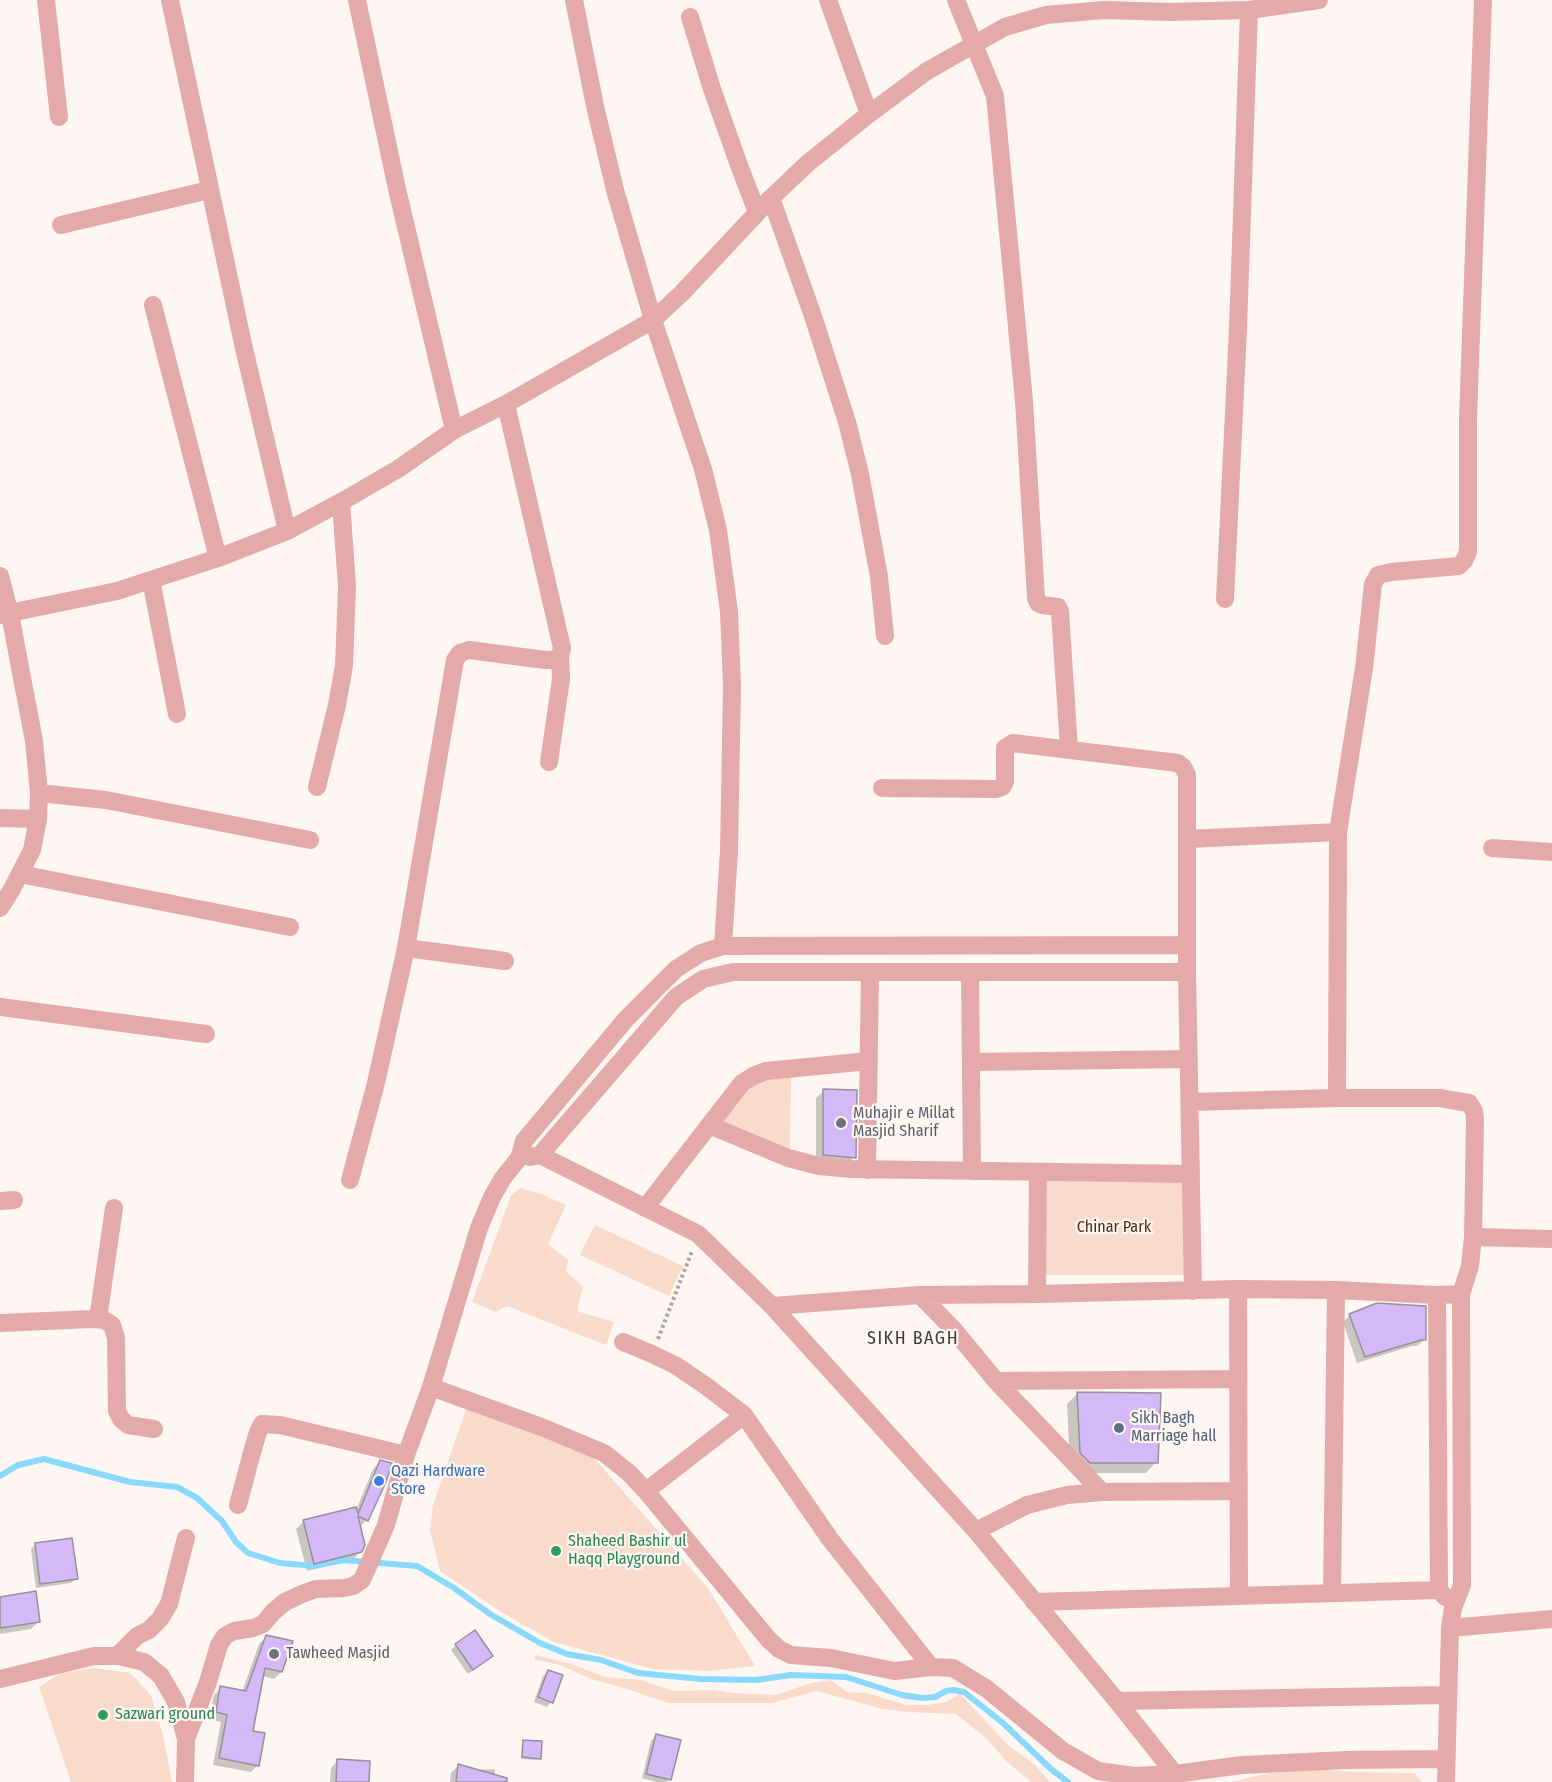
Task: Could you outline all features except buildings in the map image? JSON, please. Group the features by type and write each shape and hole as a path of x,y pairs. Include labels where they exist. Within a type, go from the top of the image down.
{"street":[{"path":"46,0 58,117"},
{"path":"170,0 209,190 287,531"},
{"path":"357,0 397,189 454,430"},
{"path":"574,0 615,190 653,320 703,469 718,530 729,612 732,698 729,851 723,946"},
{"path":"828,0 869,114"},
{"path":"956,0 995,96 1024,401 1036,598 1038,603 1058,607 1060,611 1070,749"},
{"path":"5,614 117,591 218,558 287,531 398,468 454,430 506,404 653,320 682,293 757,212 808,163 927,71 1005,27 1046,15 1103,5 1170,12 1249,10 1319,0"},
{"path":"1337,1098 1338,832 1364,668 1373,584 1378,575 1391,572 1459,566 1468,552 1468,419 1483,0"},
{"path":"1225,599 1238,329 1249,10"},
{"path":"690,17 724,123 757,212"},
{"path":"61,225 209,190"},
{"path":"771,198 813,316 850,433 879,577 885,636"},
{"path":"153,305 218,558"},
{"path":"506,404 562,648 561,679 549,762"},
{"path":"317,787 344,666 347,586 341,502"},
{"path":"0,576 5,614 34,741 39,793 38,819 32,850 0,908"},
{"path":"151,580 177,714"},
{"path":"350,1180 376,1083 406,948 454,660 460,653 469,650 545,660 553,660 560,656"},
{"path":"882,788 996,789 1002,787 1005,782 1005,748 1013,743 1178,763 1183,767 1187,775 1187,972 1193,1291"},
{"path":"39,793 106,800 310,840"},
{"path":"0,818 38,819"},
{"path":"1187,839 1338,832"},
{"path":"1492,848 1552,852"},
{"path":"20,874 290,927"},
{"path":"186,1739 208,1682 219,1645 225,1636 234,1631 263,1624 285,1602 302,1594 316,1589 353,1586 362,1580 386,1525 406,1455 431,1387 479,1228 492,1197 519,1158 524,1141 626,1018 676,969 701,953 723,946 1187,945"},
{"path":"406,948 505,961"},
{"path":"540,1155 676,997 703,979 734,972 1187,972"},
{"path":"867,1170 870,973"},
{"path":"970,973 972,1171"},
{"path":"0,1007 206,1034"},
{"path":"972,1062 1189,1059"},
{"path":"645,1208 742,1083 766,1071 869,1061"},
{"path":"1190,1102 1439,1098 1469,1103 1474,1111 1473,1237 1470,1266 1461,1294 1462,1585 1453,1608 1450,1628 1446,1782"},
{"path":"709,1125 788,1158 819,1166 867,1170 1191,1174"},
{"path":"519,1158 540,1155 698,1234 772,1306 976,1532 1117,1701 1174,1774"},
{"path":"1037,1294 1038,1172"},
{"path":"98,1319 114,1208"},
{"path":"1473,1237 1552,1239"},
{"path":"772,1306 920,1294 1037,1294 1238,1289 1461,1294"},
{"path":"1238,1289 1239,1595"},
{"path":"1332,1593 1336,1290"},
{"path":"920,1294 954,1330 996,1381 1102,1492"},
{"path":"1437,1295 1439,1590 1453,1608"},
{"path":"0,1323 98,1319 112,1325 116,1338 117,1411 120,1419 128,1425 154,1429"},
{"path":"623,1342 675,1365 744,1415 830,1539 931,1667"},
{"path":"996,1381 1237,1379"},
{"path":"431,1387 544,1428 604,1453 629,1473 646,1491 769,1640 779,1649 791,1655 831,1658 894,1671 931,1667 953,1668 987,1689 1063,1752 1098,1771 1134,1776 1174,1774 1242,1765 1346,1760 1445,1759"},
{"path":"646,1491 744,1415"},
{"path":"238,1505 262,1424 280,1425 406,1455"},
{"path":"976,1532 1027,1505 1067,1495 1102,1492 1239,1491"},
{"path":"117,1656 137,1636 160,1619 169,1604 186,1538"},
{"path":"1034,1602 1439,1590"},
{"path":"1450,1628 1552,1619"},
{"path":"0,1679 94,1656 117,1656 144,1662 161,1676 176,1702 186,1739 185,1782"},
{"path":"1117,1701 1447,1695"}],"path":[{"path":"652,1354 698,1234"}],"green space":[{"path":"791,1076 790,1152 720,1124 753,1081"},
{"name":"Chinar Park","path":"1043,1181 1184,1181 1185,1275 1043,1275"},
{"path":"520,1188 566,1205 548,1244 568,1260 566,1271 583,1287 577,1311 614,1322 606,1345 507,1306 496,1312 472,1302 511,1196"},
{"path":"595,1225 683,1266 669,1296 580,1255"},
{"name":"Shaheed Bashir ul Haqq Playground","path":"466,1409 517,1425 594,1458 708,1588 755,1666 709,1671 653,1669 554,1642 501,1612 440,1571 430,1530 433,1505"},
{"path":"536,1655 571,1664 605,1677 641,1680 673,1691 713,1690 776,1695 811,1683 831,1680 847,1692 867,1693 906,1705 946,1702 960,1694 1009,1746 1033,1763 1050,1782 1031,1782 1007,1762 986,1738 956,1714 883,1709 817,1691 772,1703 668,1703 591,1679 560,1665 534,1660"},
{"name":"Sazwari ground","path":"95,1668 130,1673 151,1695 163,1735 172,1782 71,1782 39,1687 61,1673"},
{"path":"1308,1769 1414,1773 1423,1782 1231,1782 1270,1773"}],"waterway":[{"path":"0,1476 18,1465 44,1459 130,1482 177,1487 197,1498 222,1521 236,1542 248,1553 280,1563 314,1566 343,1560 417,1566 454,1588 490,1614 540,1643 567,1654 601,1660 638,1673 701,1679 756,1680 791,1675 846,1677 902,1695 922,1698 935,1697 946,1691 964,1692 1003,1723 1052,1770 1068,1782"}],"place":[{"name":"Muhajir e Millat Masjid Sharif","path":"841,1123"},
{"name":"Sikh Bagh Marriage hall","path":"1119,1428"},
{"name":"Qazi Hardware Store","path":"379,1481"},
{"name":"Shaheed Bashir ul Haqq Playground","path":"556,1551"},
{"name":"Tawheed Masjid","path":"274,1654"},
{"name":"Sazwari ground","path":"103,1715"}],"district":[{"name":"SIKH BAGH","path":"913,1339"}]}
